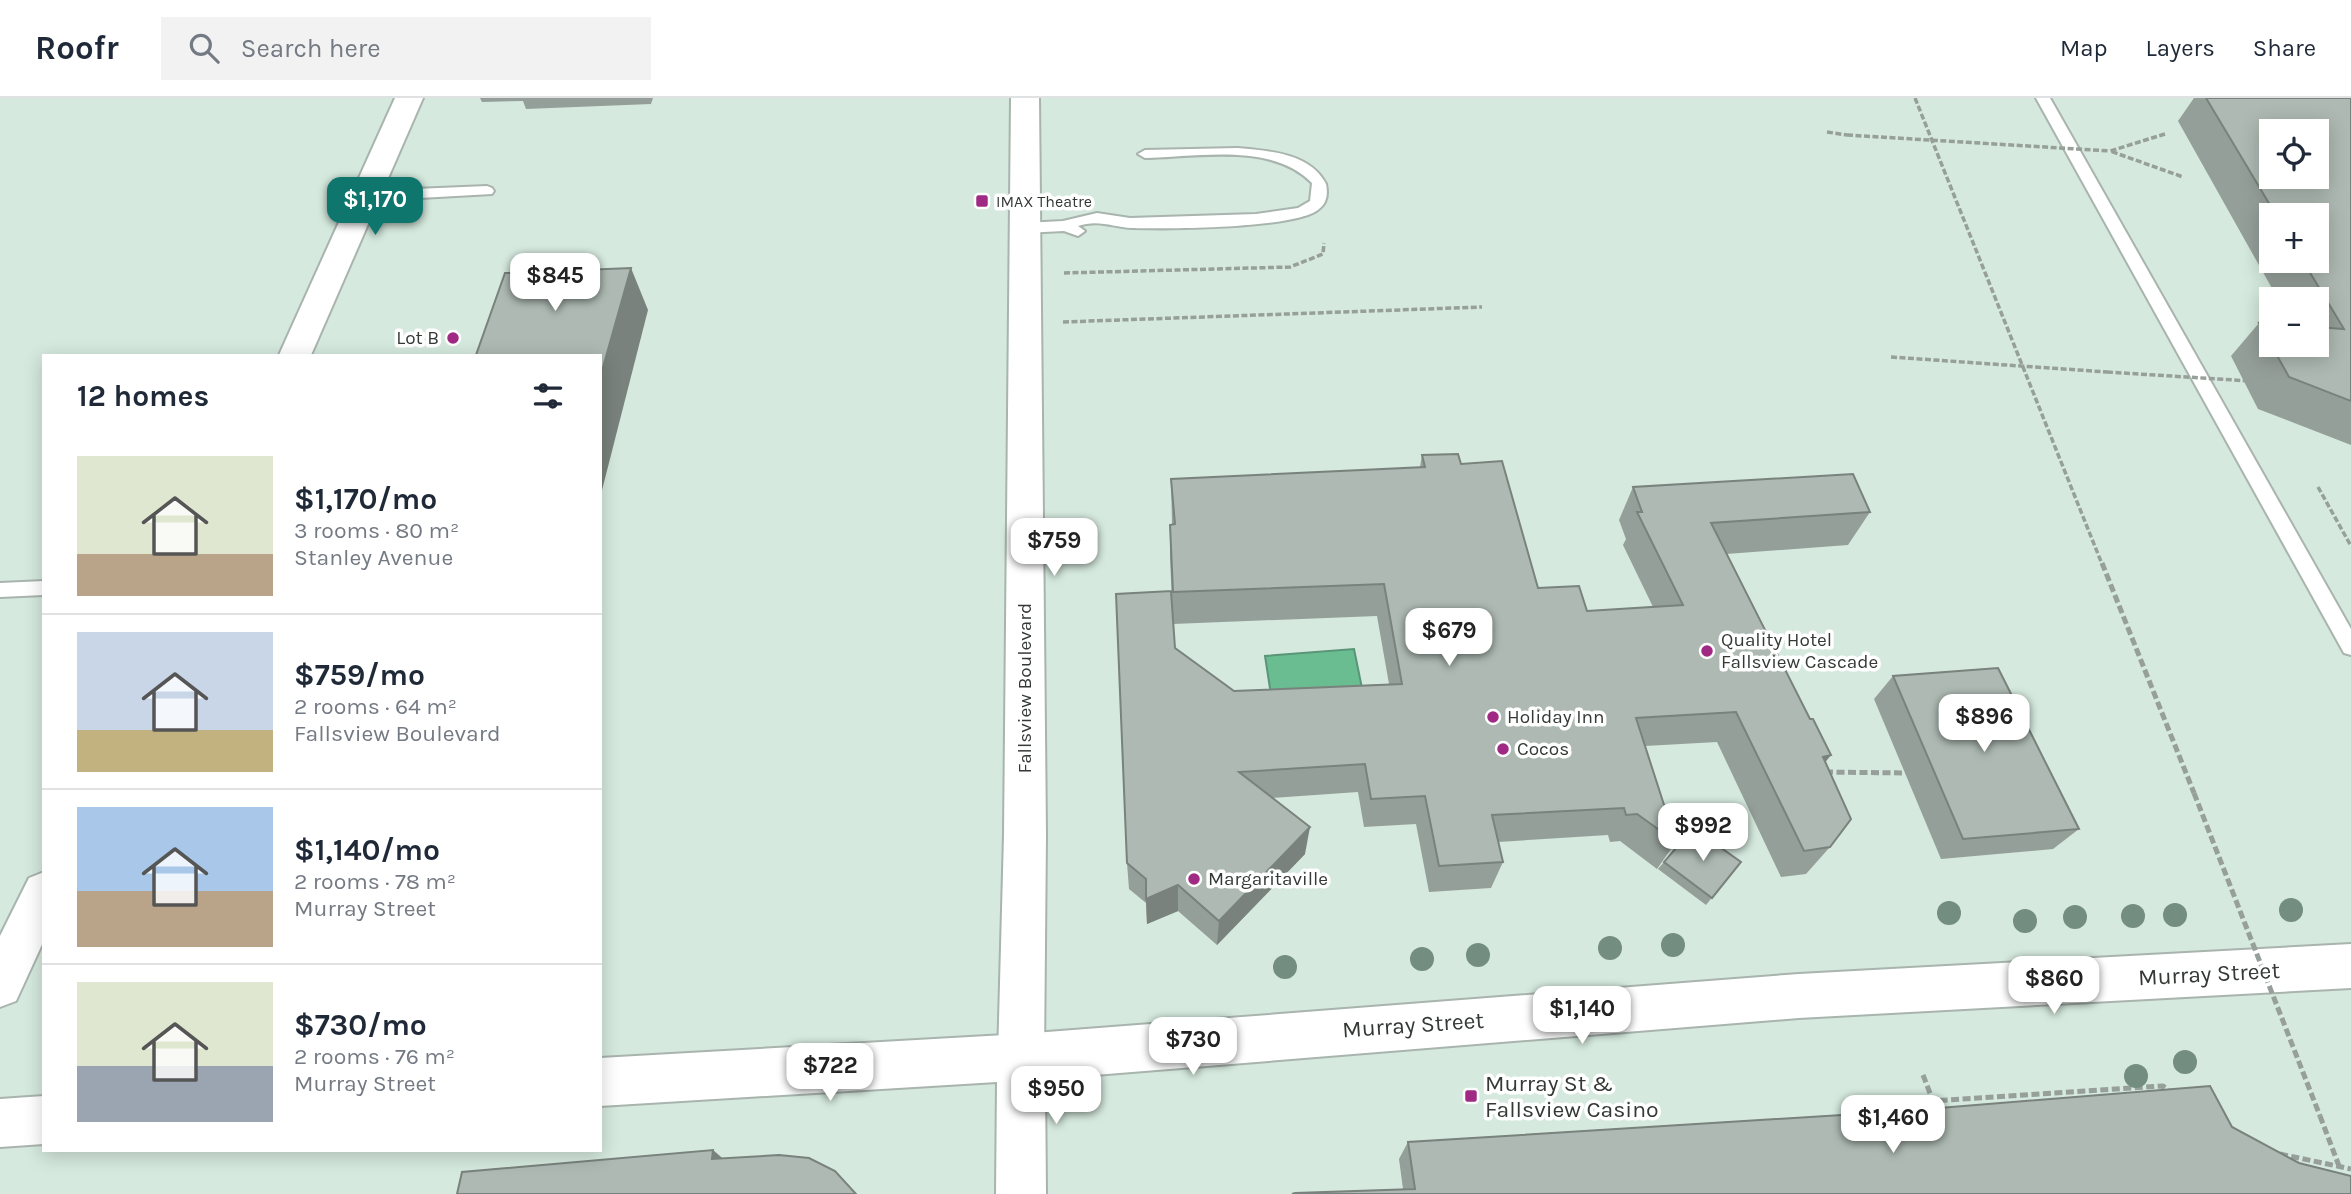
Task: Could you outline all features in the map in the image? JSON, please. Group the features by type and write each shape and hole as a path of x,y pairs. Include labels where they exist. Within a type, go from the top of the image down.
{"street":[{"path":"295,354 409,98"},
{"name":"Fallsview Boulevard","path":"1021,1194 1025,98"},
{"path":"0,985 42,896"},
{"name":"Murray Street","path":"602,1082 1021,1057 1799,996 2351,967"},
{"path":"0,1123 42,1120"}],"lane":[{"path":"2043,98 2351,647"},
{"path":"1024,228 1066,226 1078,231 1118,230 1129,223 1272,218 1314,206 1321,192 1320,183 1309,170 1291,161 1267,155 1145,154"},
{"path":"366,196 487,191"},
{"path":"0,590 42,588"}],"path":[{"path":"1915,98 2194,793 2339,1167"},
{"path":"1827,132 2110,151 2183,177"},
{"path":"2110,151 2165,134"},
{"path":"1025,274 1290,267 1324,254 1324,243"},
{"path":"1026,323 1482,307"},
{"path":"1891,357 2257,382"},
{"path":"2318,487 2351,546"},
{"path":"1815,771 1905,773"},
{"path":"1923,1075 1933,1101 2163,1086 2174,1094"},
{"path":"2278,1154 2351,1169"}],"shaded area":[{"path":"0,98 2351,98 2351,1194 0,1194"},
{"path":"1354,649 1362,688 1271,695 1265,656"}],"building":[{"path":"2206,98 2351,98 2351,401 2289,377 2278,357 2329,357 2329,328 2344,329 2329,304 2329,287 2319,287 2310,273 2329,273 2329,203 2269,203 2260,189 2329,189 2329,119 2259,119 2259,187"},
{"path":"631,268 602,371 602,354 476,354 505,273"},
{"name":"Holiday Inn","path":"1458,454 1461,464 1502,461 1538,588 1579,586 1587,611 1683,605 1637,512 1642,512 1633,487 1853,474 1870,512 1711,523 1810,719 1813,719 1831,755 1823,757 1851,819 1830,847 1804,851 1736,712 1636,718 1676,842 1637,814 1626,815 1624,808 1492,815 1503,862 1439,866 1425,796 1371,799 1365,764 1239,772 1310,827 1219,921 1178,885 1146,899 1146,879 1127,863 1116,594 1171,591 1175,648 1234,691 1402,684 1384,584 1173,592 1170,525 1175,524 1171,479 1425,467 1422,455"},
{"path":"1998,668 2079,829 1963,839 1893,676"},
{"path":"1693,828 1741,862 1712,898 1664,862"},
{"path":"2210,1086 2232,1127 2299,1163 2351,1176 2351,1194 1292,1194 1415,1189 1408,1142 1890,1112"},
{"path":"713,1150 712,1159 779,1155 809,1158 835,1171 856,1194 457,1194 462,1172"}],"place":[{"name":"IMAX Theatre","path":"982,201"},
{"name":"Lot B","path":"453,338"},
{"name":"Quality Hotel Fallsview Cascade","path":"1707,651"},
{"name":"Holiday Inn","path":"1493,717"},
{"name":"Cocos","path":"1503,749"},
{"name":"Margaritaville","path":"1194,879"},
{"name":"Murray St & Fallsview Casino","path":"1471,1096"}]}
